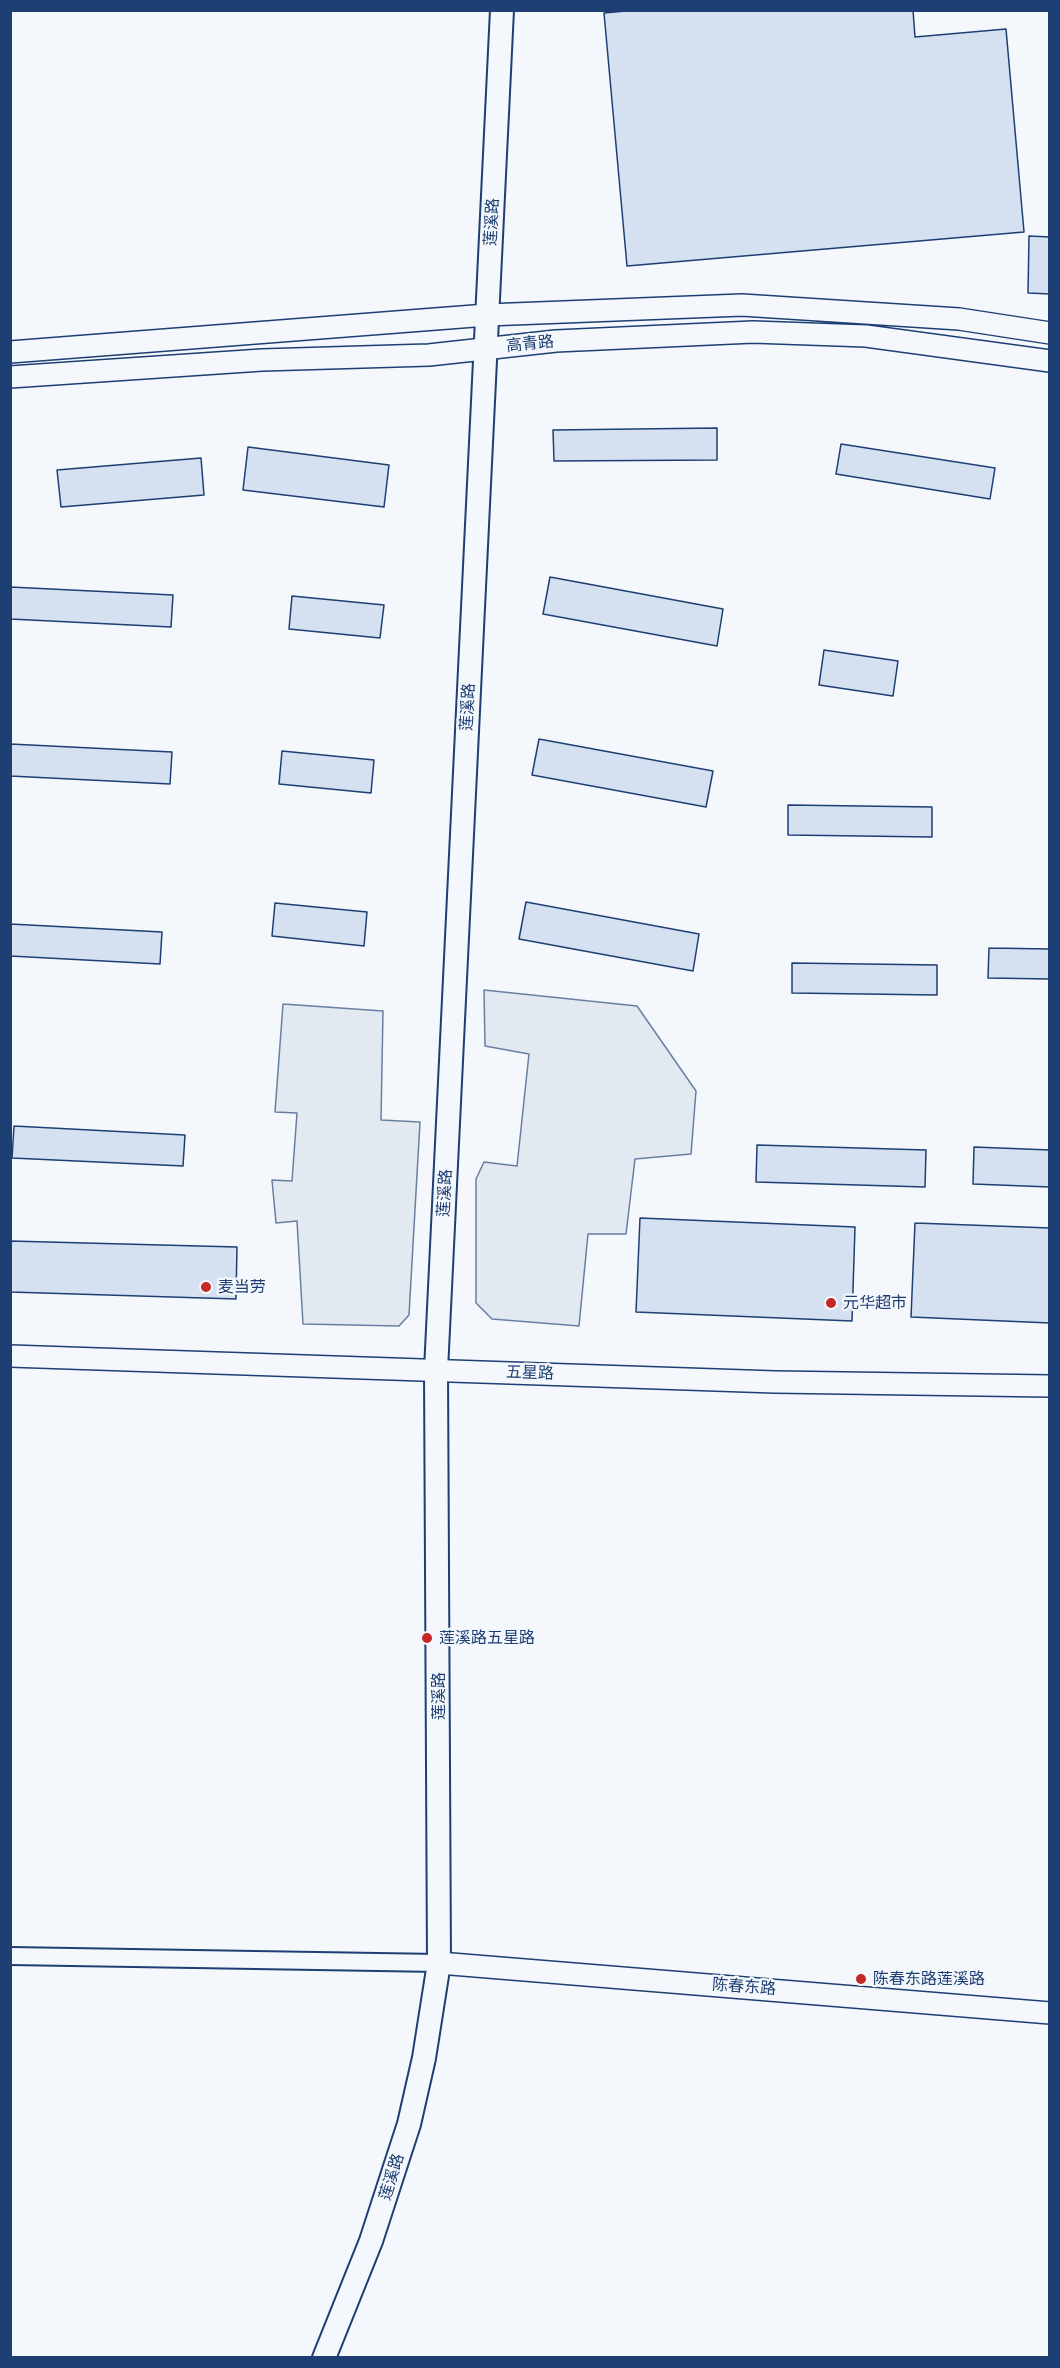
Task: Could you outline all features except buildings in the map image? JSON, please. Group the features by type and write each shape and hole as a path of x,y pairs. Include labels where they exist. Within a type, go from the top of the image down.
{"main road":[{"name":"莲溪路","path":"324,2358 357,2280 400,2153 424,2058 439,1963 436,1370 502,10"}],"street":[{"name":"高青路","path":"10,352 487,315 742,305 959,319 1050,333"},
{"name":"高青路","path":"10,377 261,360 429,355 556,340 753,332 866,336 1050,361"},
{"name":"五星路","path":"10,1356 775,1382 1050,1386"},
{"path":"10,1956 439,1963"},
{"name":"陈春东路","path":"439,1963 1050,2013"}],"shaded area":[{"path":"484,990 637,1006 696,1091 691,1154 635,1159 626,1234 588,1234 579,1326 492,1319 476,1303 476,1179 484,1162 517,1166 529,1054 485,1046"},
{"path":"283,1004 383,1011 381,1120 420,1122 409,1315 399,1326 303,1324 297,1221 276,1223 272,1180 292,1181 297,1113 275,1112"}],"place":[{"name":"麦当劳","path":"206,1287"},
{"name":"元华超市","path":"831,1303"},
{"name":"莲溪路五星路","path":"427,1638"},
{"name":"陈春东路莲溪路","path":"861,1979"}]}
